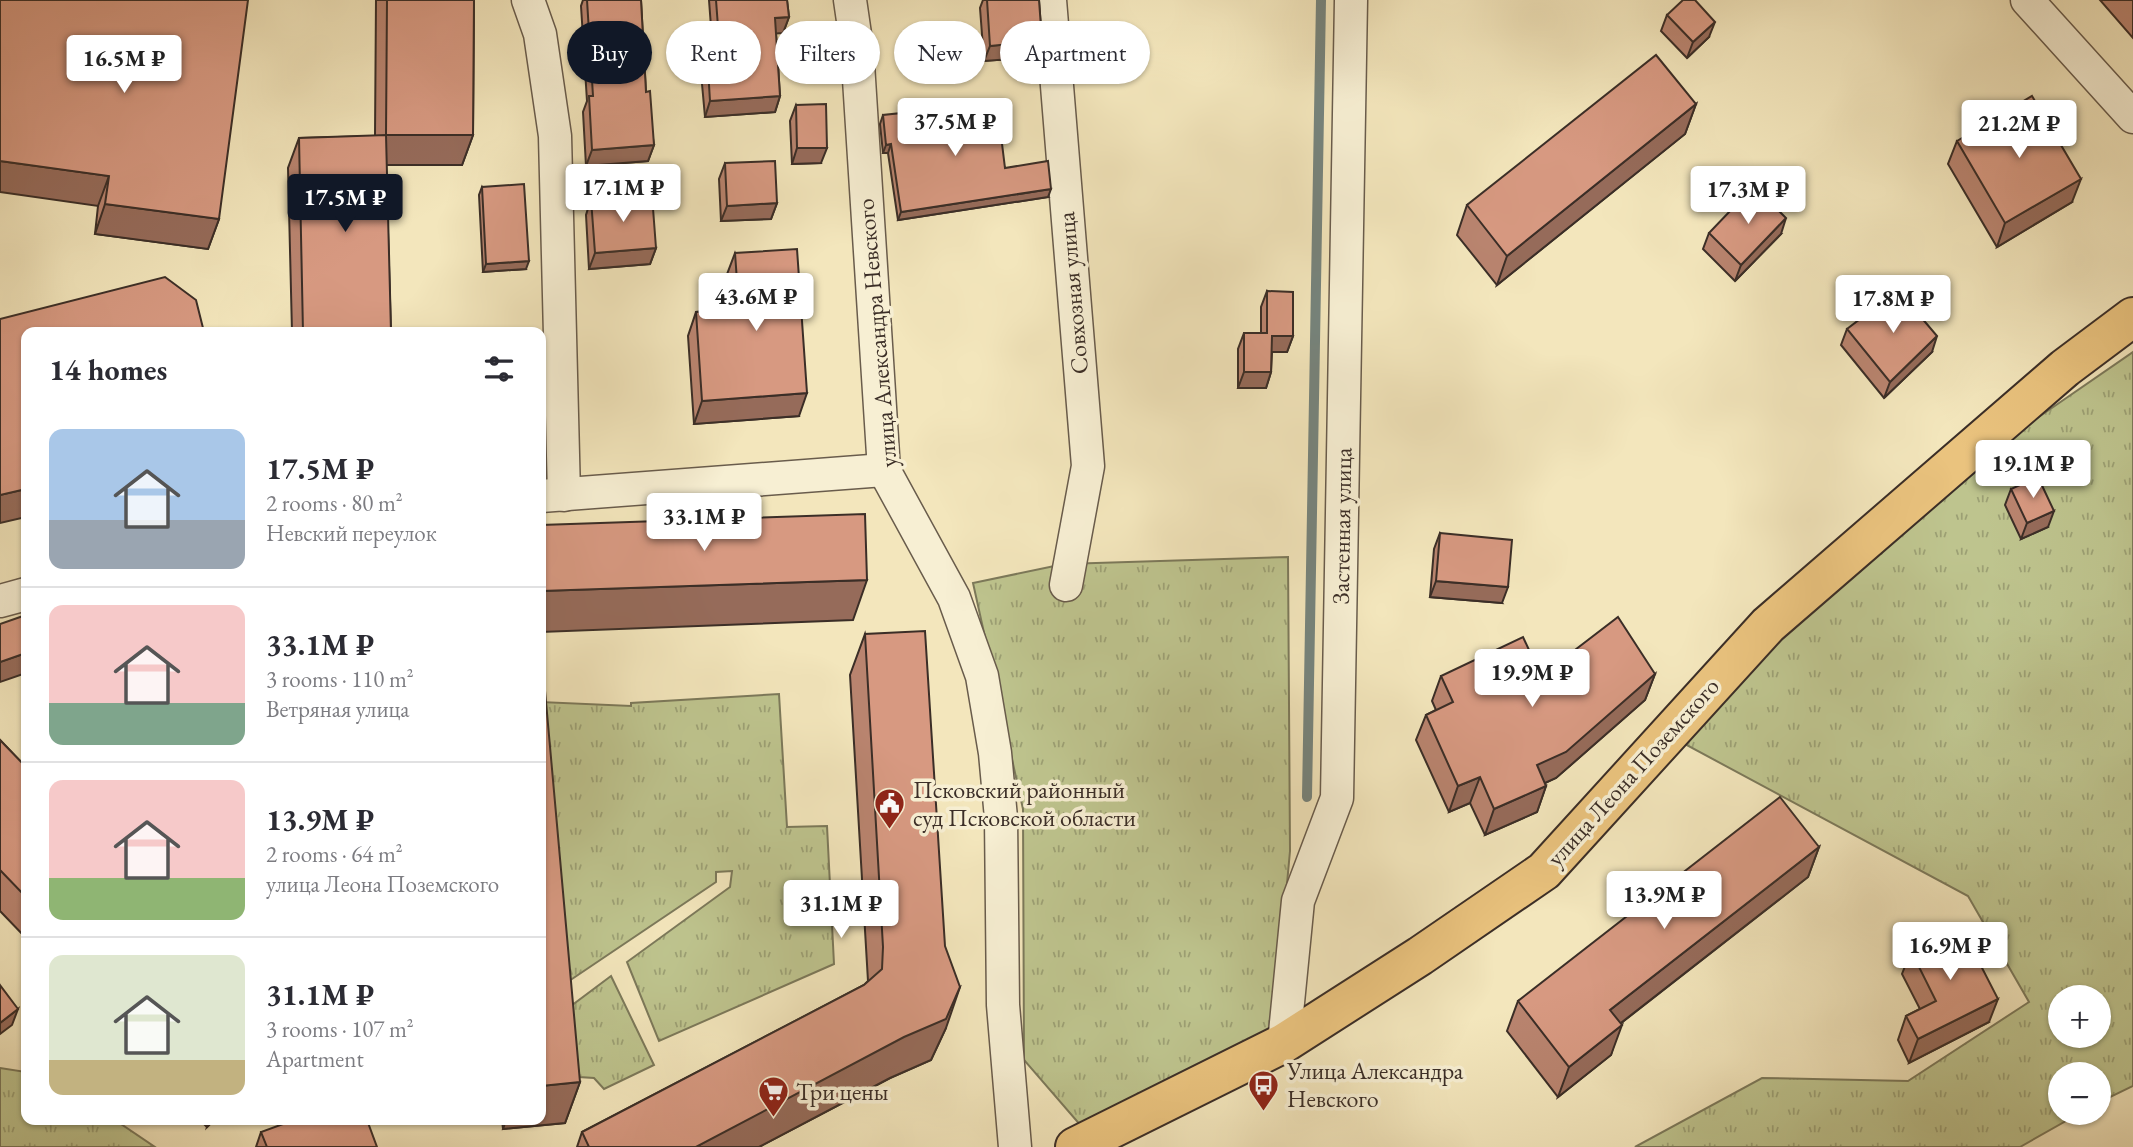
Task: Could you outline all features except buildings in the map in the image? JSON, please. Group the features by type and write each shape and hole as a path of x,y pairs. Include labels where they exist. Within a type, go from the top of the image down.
{"main road":[{"name":"улица Леона Поземского","path":"1075,1147 1115,1137 1284,1043 1420,956 1544,871 1768,625 2065,368 2133,317"}],"street":[{"path":"528,0 540,34 555,136 553,496 884,470"},
{"name":"улица Александра Невского","path":"850,0 857,48 884,470 954,598 982,676 995,753 1001,818 1003,1005 1015,1147"},
{"name":"Совхозная улица","path":"1049,0 1088,466 1066,585"},
{"name":"Застенная улица","path":"1284,1043 1298,901 1337,798 1351,0"},
{"path":"2027,0 2133,117"},
{"path":"0,601 21,595"}],"green space":[{"path":"2133,352 2133,1086 2111,1097 2111,1062 2048,1062 2048,1125 2059,1125 2020,1147 1635,1147 1762,1078 1908,1081 2029,1002 1968,896 1681,742 1792,624 1988,452"},
{"path":"1288,557 1290,851 1273,1036 1082,1127 1024,1060 1023,809 973,583 1064,564"},
{"path":"779,694 787,827 827,826 834,964 659,1041 627,962 730,887 732,871 716,872 716,882 566,983 546,758 546,702 631,706 631,703"},
{"path":"611,976 654,1065 604,1089 594,1078 579,1077 571,1006"},
{"path":"0,1068 21,1071 21,1125 122,1125 155,1147 0,1147"}],"waterway":[{"path":"1307,797 1321,0"}],"place":[{"name":"Псковский районный суд Псковской области","path":"890,831"},
{"name":"Улица Александра Невского","path":"1264,1112"},
{"name":"Три цены","path":"773,1119"}]}
